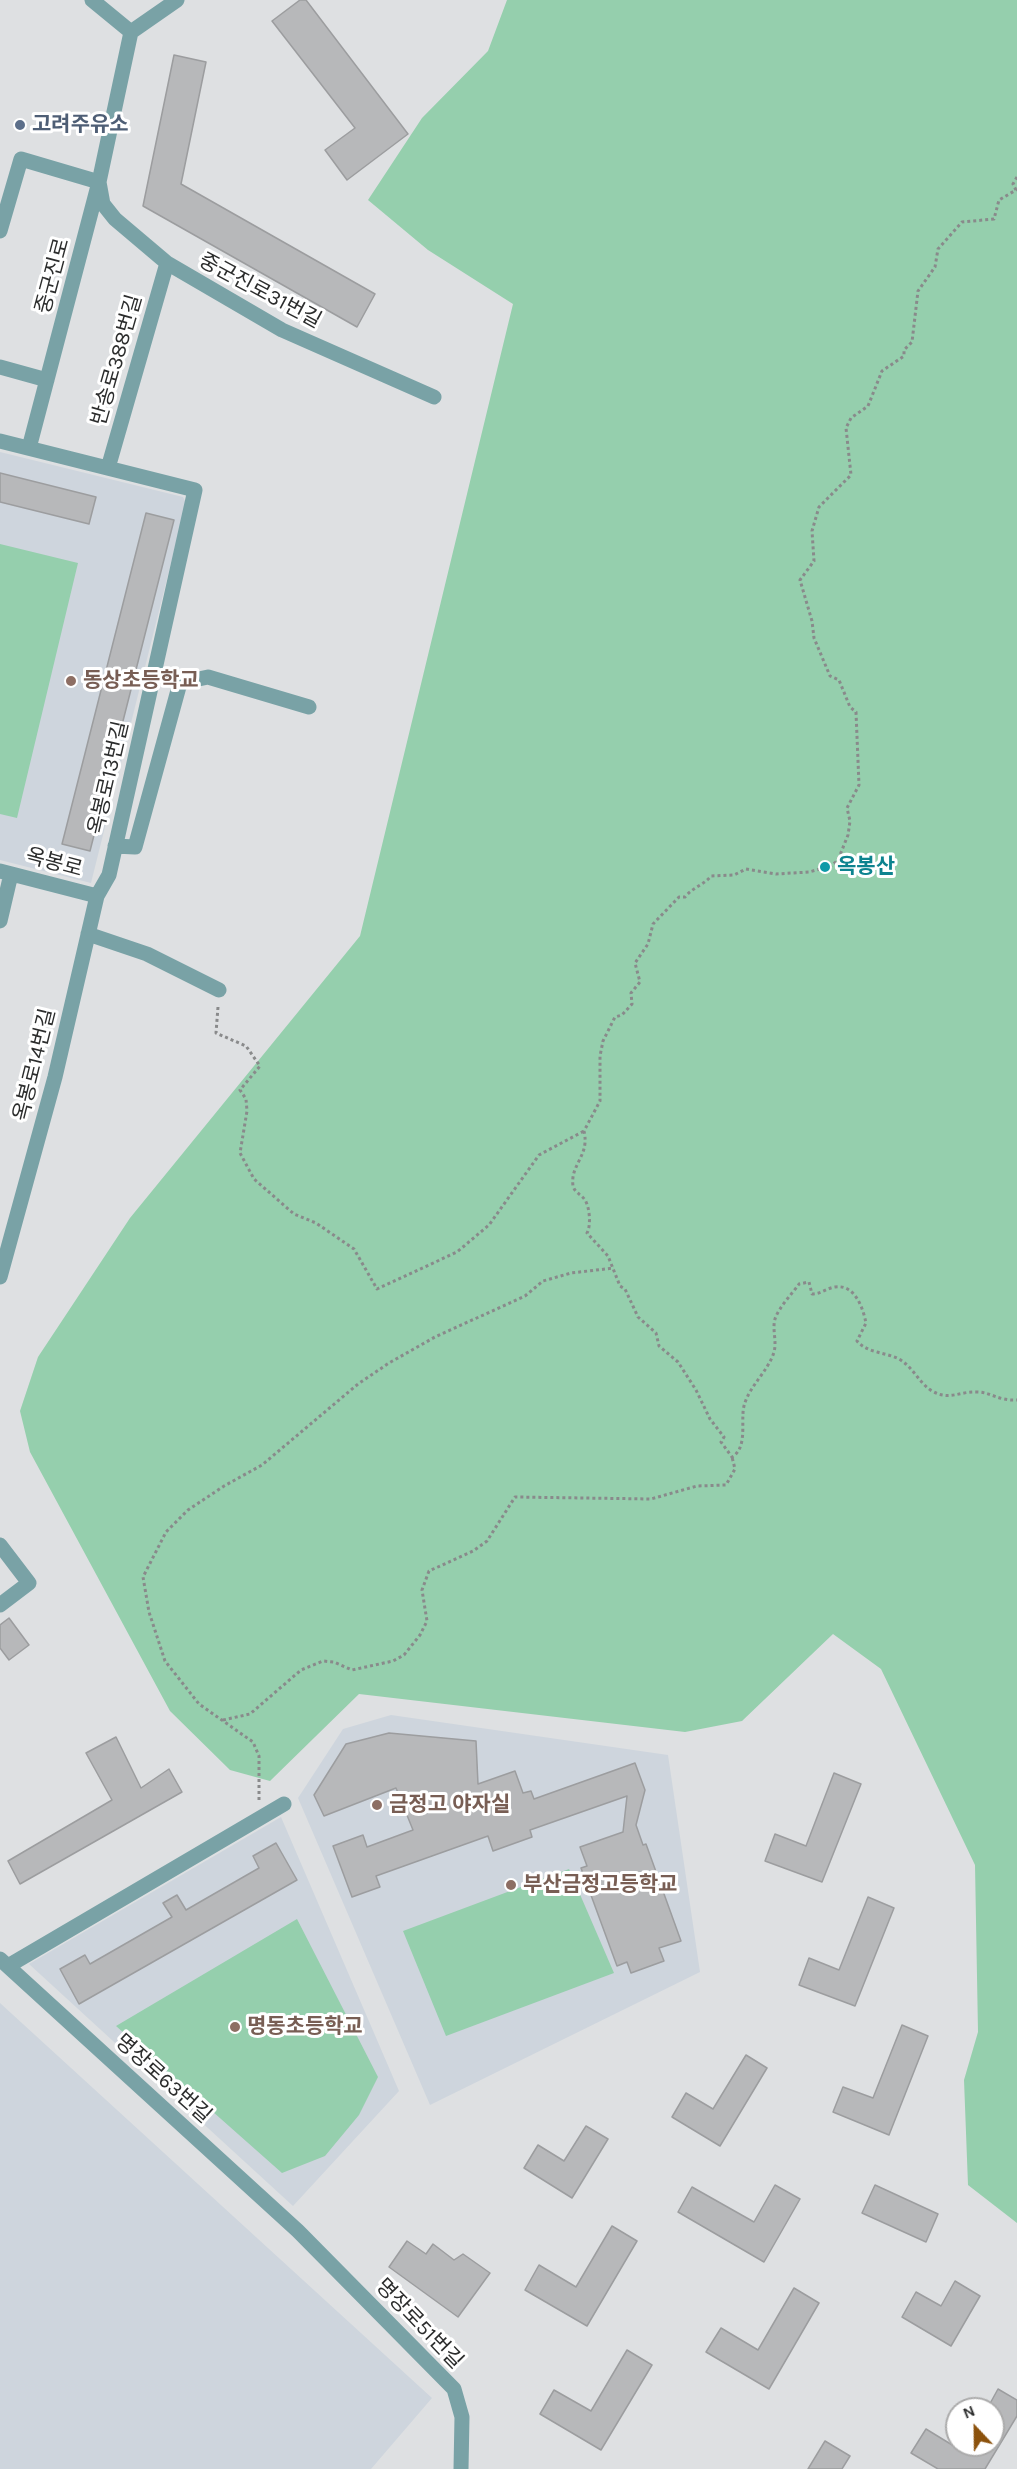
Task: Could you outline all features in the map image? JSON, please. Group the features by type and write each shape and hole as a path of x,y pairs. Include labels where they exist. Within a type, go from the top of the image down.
{"street":[{"path":"92,0 131,32 177,0"},
{"name":"중군진로","path":"29,448 99,182 131,32"},
{"path":"0,231 21,159 99,182"},
{"name":"중군진로31번길","path":"99,182 103,204 115,219 167,263 282,330 434,397"},
{"name":"반송로388번길","path":"108,468 167,263"},
{"path":"0,367 47,380"},
{"path":"0,441 108,468"},
{"name":"옥봉로13번길","path":"97,896 109,875 195,490 108,468"},
{"path":"115,846 135,847 180,684 208,677 309,707"},
{"path":"0,921 6,873"},
{"name":"옥봉로","path":"6,873 97,896"},
{"name":"옥봉로14번길","path":"0,1276 56,1077 97,896"},
{"path":"88,934 147,954 219,990"},
{"path":"0,1545 29,1583 0,1605"},
{"path":"4,1963 284,1804"},
{"name":"명장로63번길","path":"4,1963 298,2231"},
{"name":"명장로51번길","path":"298,2231 454,2390 462,2416 461,2469"}],"path":[{"path":"219,990 216,1033 246,1046 260,1066 240,1090 246,1099 247,1111 240,1153 254,1179 270,1195 294,1214 316,1223 354,1249 377,1289 457,1252 489,1225 539,1155 584,1131 600,1101 600,1056 603,1041 615,1017 622,1015 632,1004 631,993 640,982 635,963 648,944 653,924 679,897 685,897 693,888 706,882 711,876 734,875 746,869 776,874 809,872 831,866 838,860 848,835 850,821 846,808 859,785 856,712 850,707 839,680 830,676 814,638 812,621 800,580 814,561 812,531 819,507 851,475 846,428 851,418 868,406 882,371 904,356 904,350 912,342 918,291 935,267 938,249 962,222 994,219 999,200 1016,190 1013,184 1017,177"},
{"path":"223,1720 250,1714 301,1670 323,1661 334,1662 352,1670 393,1661 404,1655 420,1635 427,1621 422,1590 429,1572 473,1551 487,1541 515,1497 664,1497 697,1486 726,1485 735,1469 732,1456 721,1442 723,1437 720,1430 710,1419 696,1390 678,1362 659,1346 657,1333 638,1317 625,1289 620,1286 608,1256 587,1233 590,1228 589,1213 585,1200 574,1190 574,1172 587,1144 584,1131"},
{"path":"259,1817 259,1756 253,1743 189,1694 165,1661 149,1612 143,1577 166,1532 188,1510 224,1486 262,1465 358,1384 389,1363 435,1337 525,1296 543,1281 571,1273 614,1268"},
{"path":"732,1456 736,1454 740,1445 745,1425 743,1413 749,1397 774,1352 776,1319 799,1284 809,1282 812,1294 833,1287 852,1292 861,1303 866,1323 857,1341 862,1347 898,1359 931,1390 955,1397 977,1392 1001,1400 1017,1400"}],"shaded area":[{"name":"동상초등학교","path":"0,452 183,497 186,503 91,883 0,860"},
{"name":"부산금정고등학교","path":"391,1715 668,1755 700,1972 430,2105 298,1798 343,1729"},
{"name":"명동초등학교","path":"281,1817 399,2091 293,2206 29,1964"},
{"path":"0,2003 432,2398 371,2469 0,2469"}],"green space":[{"path":"507,0 1017,0 1017,2223 968,2185 964,2080 978,2032 975,1865 881,1669 833,1634 742,1721 685,1732 359,1694 270,1781 230,1770 170,1711 30,1452 20,1411 38,1357 130,1218 360,936 513,304 428,250 368,200 422,118 488,51"},
{"path":"0,544 78,563 17,818 0,814"},
{"path":"569,1869 614,1973 446,2036 403,1931"},
{"path":"297,1919 378,2077 359,2115 325,2156 282,2173 116,2026"}],"building":[{"path":"300,0 306,0 408,134 347,180 325,150 355,128 272,21"},
{"path":"174,55 206,62 181,184 375,294 357,327 143,206"},
{"path":"0,473 96,497 89,524 0,502"},
{"path":"146,513 174,520 90,851 62,844"},
{"path":"9,1618 29,1645 9,1660 0,1648 0,1625"},
{"path":"389,1733 476,1741 478,1784 515,1771 523,1793 531,1791 534,1799 635,1763 645,1790 636,1825 643,1845 646,1844 681,1941 659,1948 664,1961 631,1973 627,1962 617,1966 581,1868 587,1866 580,1847 623,1832 627,1796 530,1830 532,1837 493,1851 488,1836 376,1876 380,1887 352,1897 333,1846 363,1835 367,1847 413,1830 396,1788 324,1816 314,1795 346,1744"},
{"path":"116,1737 141,1788 169,1769 182,1792 20,1884 8,1861 112,1800 86,1753"},
{"path":"834,1773 861,1784 822,1882 765,1861 775,1834 806,1846"},
{"path":"276,1843 297,1880 79,2004 60,1969 85,1955 90,1964 172,1917 163,1903 177,1895 186,1910 259,1868 253,1856"},
{"path":"868,1897 894,1908 855,2006 799,1985 809,1958 839,1970"},
{"path":"902,2025 928,2036 889,2135 833,2112 843,2087 873,2098"},
{"path":"746,2055 767,2068 720,2146 672,2117 686,2093 713,2109"},
{"path":"586,2126 608,2139 572,2198 524,2168 538,2145 564,2161"},
{"path":"775,2185 800,2199 764,2262 678,2212 692,2187 754,2222"},
{"path":"875,2185 938,2214 926,2242 862,2213"},
{"path":"612,2226 637,2241 587,2326 525,2290 539,2265 576,2287"},
{"path":"407,2241 426,2254 433,2244 454,2260 463,2254 490,2273 458,2317 389,2267"},
{"path":"955,2281 980,2296 951,2346 902,2317 916,2292 941,2306"},
{"path":"794,2288 819,2303 769,2389 706,2352 721,2328 758,2350"},
{"path":"627,2350 652,2365 601,2450 540,2414 554,2390 591,2411"},
{"path":"998,2389 1017,2400 1017,2416 1005,2436 1005,2397 994,2397"},
{"path":"926,2429 945,2441 945,2457 992,2457 985,2469 938,2469 911,2453"},
{"path":"825,2441 850,2456 842,2469 808,2469"}],"place":[{"name":"고려주유소","path":"20,125"},
{"name":"동상초등학교","path":"71,681"},
{"name":"옥봉산","path":"825,867"},
{"name":"금정고 야자실","path":"377,1805"},
{"name":"부산금정고등학교","path":"511,1885"},
{"name":"명동초등학교","path":"235,2027"}]}
